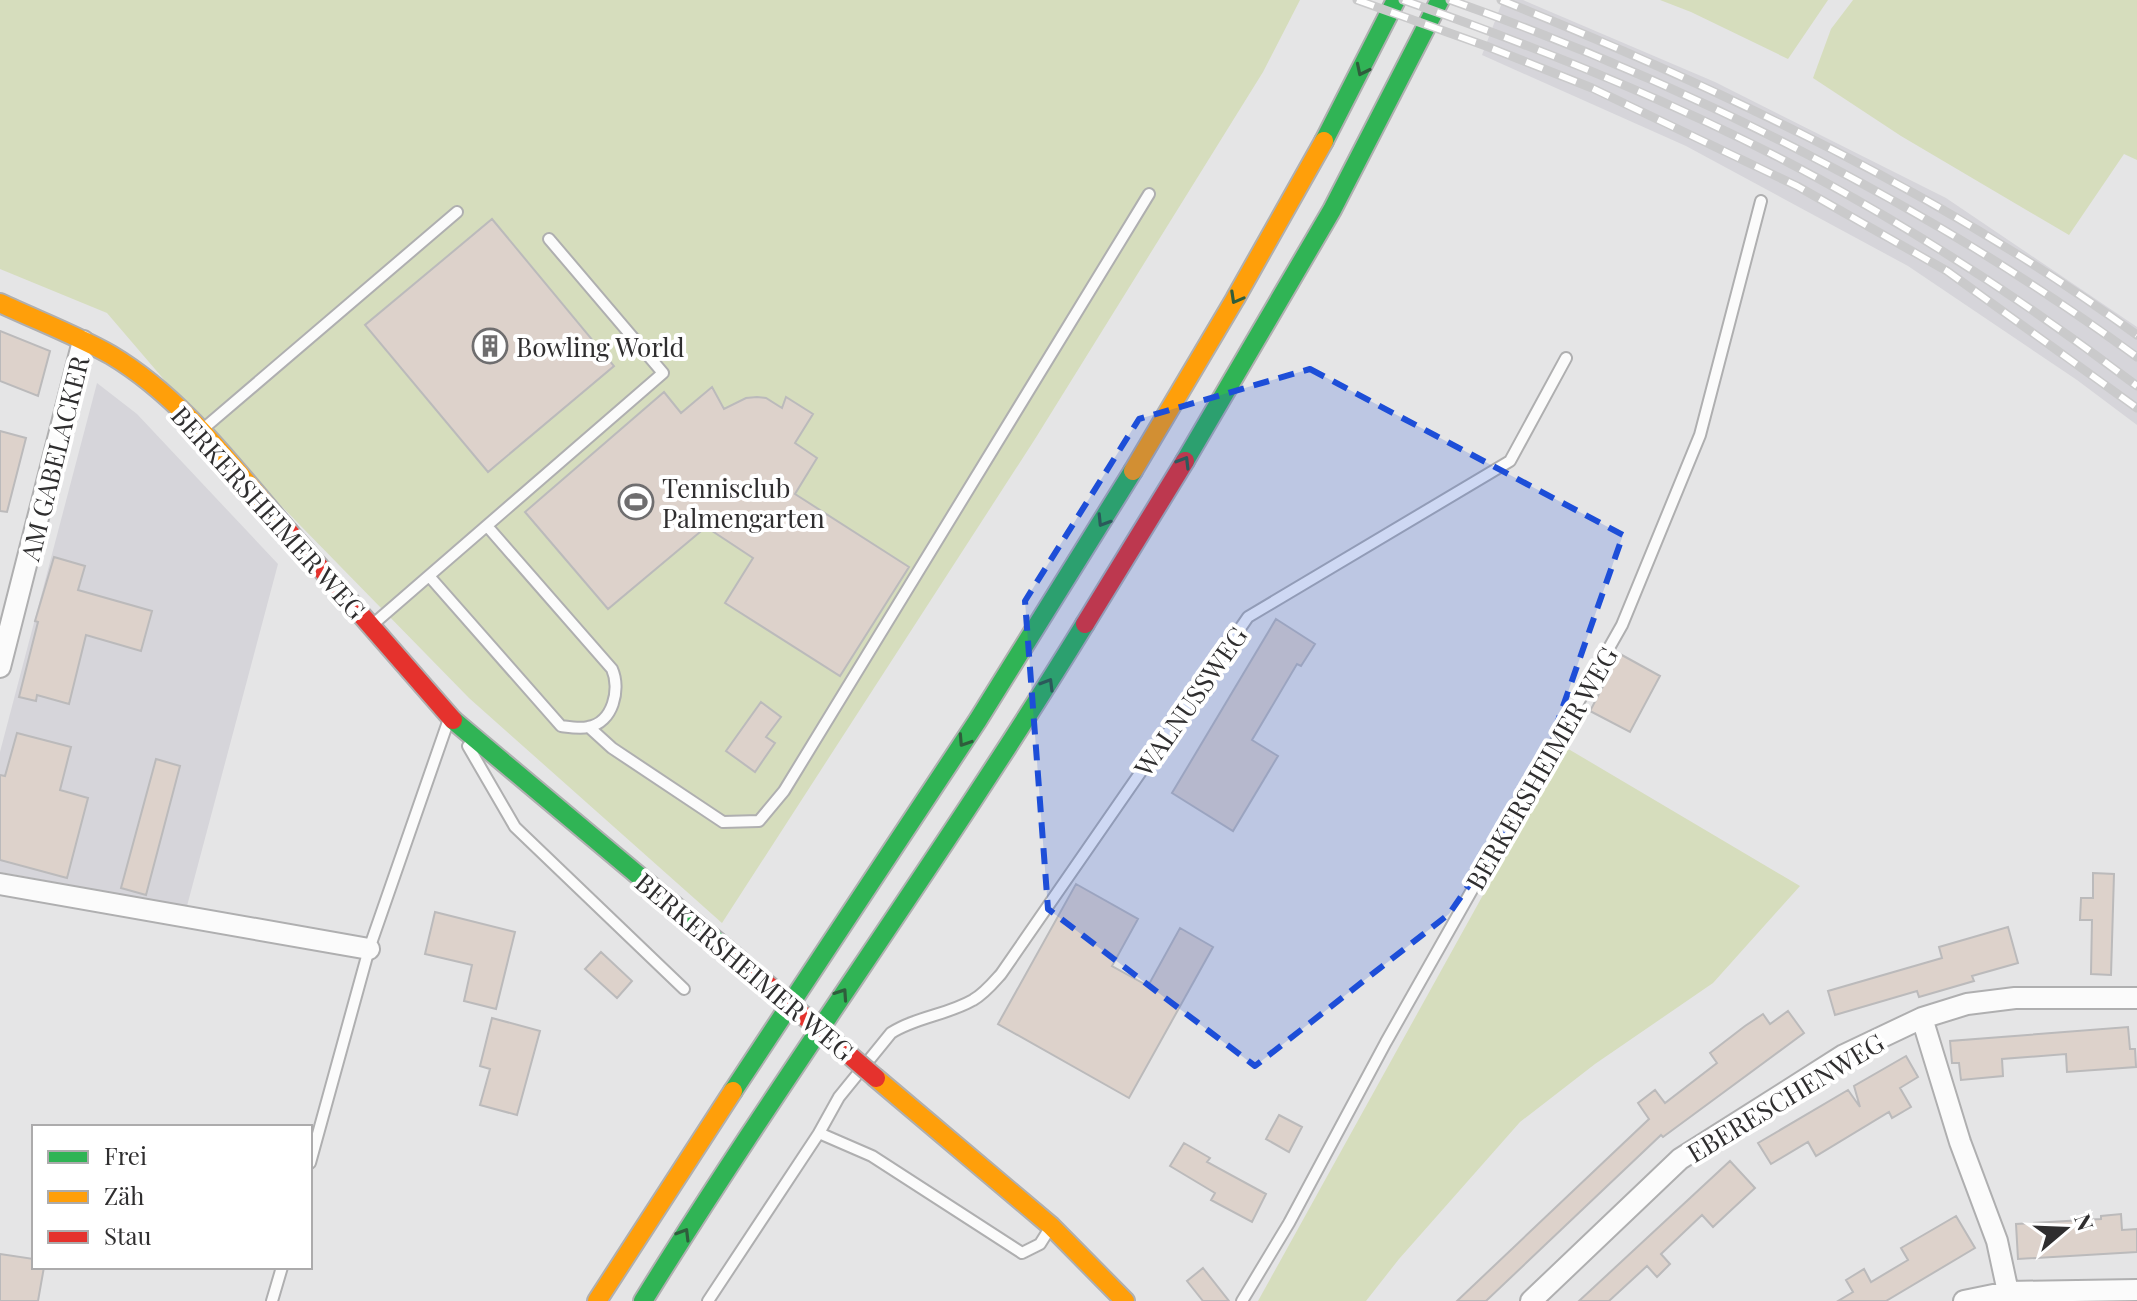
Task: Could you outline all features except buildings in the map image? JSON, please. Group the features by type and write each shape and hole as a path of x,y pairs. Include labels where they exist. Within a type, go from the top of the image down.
{"main road":[{"path":"597,1301 662,1196 924,803 1130,477 1232,306 1355,84 1396,0"},
{"path":"643,1301 791,1069 999,762 1163,497 1321,227 1440,0"},
{"name":"BERKERSHEIMER WEG","path":"0,303 111,355 158,389 201,431 450,717 1051,1226 1125,1301"}],"street":[{"name":"AM GABELACKER","path":"0,667 9,596 83,341"},
{"path":"0,884 369,949"},
{"name":"EBERESCHENWEG","path":"1531,1301 1680,1159 1844,1055 1922,1018 1967,1004 2015,998 2137,998"},
{"path":"1922,1018 1960,1142 1997,1241 2008,1292"},
{"path":"1964,1301 2008,1292 2137,1290"}],"lane":[{"path":"429,576 561,726 590,728 612,748 723,822 759,821 792,778 1149,194"},
{"name":"BERKERSHEIMER WEG","path":"1242,1301 1289,1223 1386,1042 1622,625 1700,435 1761,201"},
{"path":"201,431 457,212"},
{"name":"BERKERSHEIMER WEG","path":"371,626 663,373 549,239"},
{"name":"WALNUSSWEG","path":"819,1133 839,1097 879,1045 900,1027 977,999 1001,974 1248,617 1510,461 1566,358"},
{"path":"487,526 612,669 615,676 613,707 590,728"},
{"path":"312,1156 369,949 450,717"},
{"path":"450,717 515,827 684,989"},
{"path":"708,1301 819,1133 872,1156 1022,1253 1040,1244 1051,1226"},
{"path":"272,1301 281,1269"}],"highlighted area":[{"path":"1310,369 1623,535 1533,792 1449,914 1255,1066 1048,909 1025,601 1139,419"}],"shaded area":[{"path":"1503,0 1523,0 1715,82 1946,198 2137,327 2137,425 2077,380 1908,266 1686,146 1482,55"},
{"path":"97,383 137,414 278,564 187,906 0,872 0,752"}],"green space":[{"path":"0,0 1300,0 1263,72 1035,439 722,923 469,698 208,431 107,313 0,269"},
{"path":"1660,0 1828,0 1788,59"},
{"path":"1853,0 2137,0 2137,160 2124,154 2069,235 1901,136 1813,78 1831,29"},
{"path":"1565,747 1800,886 1713,983 1595,1064 1520,1122 1366,1301 1258,1301"}],"railway":[{"path":"1357,0 1592,88 1797,186 1947,271 2137,408"},
{"path":"1403,0 1615,81 1771,153 1943,252 2022,303 2137,386"},
{"path":"1450,0 1629,70 1806,154 1893,200 1977,250 2137,357"},
{"path":"1501,0 1667,70 1830,148 1987,236 2137,335"}],"traffic: fast":[{"path":"1324,141 1396,0"},
{"path":"1185,461 1332,210 1440,0"},
{"path":"733,1091 978,720 1133,471"},
{"path":"643,1301 1085,624"},
{"path":"453,720 738,959"}],"traffic: slow":[{"path":"1133,471 1324,141"},
{"path":"0,303 98,348 137,372 207,436 289,532"},
{"path":"876,1078 1051,1226 1125,1301"},
{"path":"597,1301 733,1091"}],"traffic: jam":[{"path":"1085,624 1185,461"},
{"path":"289,532 453,720"},
{"path":"738,959 876,1078"}],"place":[{"name":"Bowling World","path":"490,346"},
{"name":"Tennisclub Palmengarten","path":"636,502"}]}
